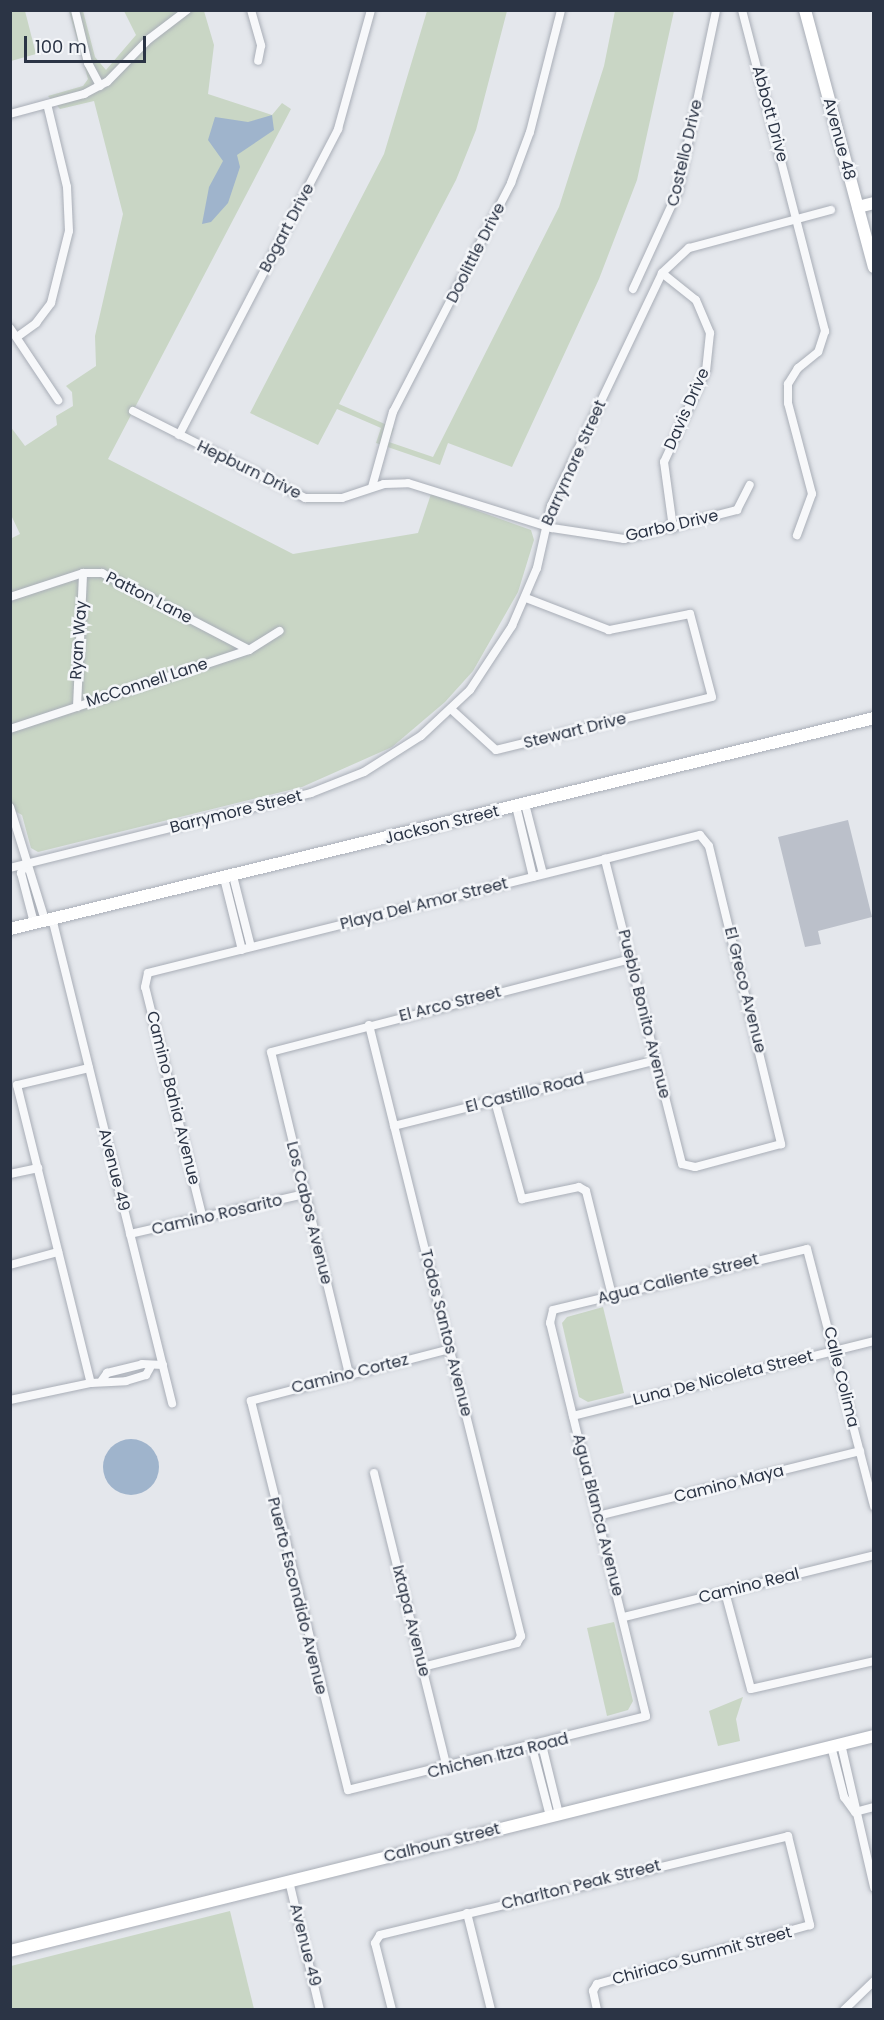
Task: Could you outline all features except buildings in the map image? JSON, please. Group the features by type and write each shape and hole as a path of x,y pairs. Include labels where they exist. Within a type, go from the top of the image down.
{"main road":[{"name":"Avenue 48","path":"805,10 873,267"},
{"path":"858,207 873,203"},
{"name":"Jackson Street","path":"10,928 229,877 873,718"},
{"name":"Calhoun Street","path":"10,1951 873,1736"}],"street":[{"path":"75,10 88,63 100,86"},
{"path":"10,114 100,86 187,10"},
{"path":"251,10 261,46 258,61"},
{"name":"Bogart Drive","path":"179,435 338,129 371,10"},
{"name":"Doolittle Drive","path":"372,488 393,412 515,174 561,10"},
{"name":"Costello Drive","path":"633,289 678,191 716,10"},
{"name":"Abbott Drive","path":"742,10 798,218 825,331 818,352 798,368 788,384 788,403 812,494 798,535"},
{"path":"17,336 36,323 51,303 67,243 69,199 47,104"},
{"name":"Barrymore Street","path":"10,868 330,787 391,757 452,710 486,669 526,598 544,526 662,273 689,248 831,210"},
{"name":"Davis Drive","path":"662,273 696,300 710,333 706,370 664,462 674,528"},
{"path":"10,328 58,400"},
{"name":"Hepburn Drive","path":"133,411 305,498 342,498 372,488 419,485 544,526"},
{"name":"Garbo Drive","path":"544,526 624,539 737,510 750,485"},
{"name":"Patton Lane","path":"10,597 83,573 102,573 249,650"},
{"name":"Ryan Way","path":"77,706 83,573"},
{"name":"Stewart Drive","path":"452,710 496,750 712,697 690,614 609,630 526,598"},
{"name":"McConnell Lane","path":"10,729 249,650 279,631"},
{"path":"520,805 543,874"},
{"path":"520,805 533,877"},
{"path":"10,807 25,864 36,888 44,920"},
{"name":"Playa Del Amor Street","path":"145,976 251,947 704,836"},
{"name":"El Greco Avenue","path":"685,1168 781,1144 704,836"},
{"name":"Pueblo Bonito Avenue","path":"605,859 685,1168"},
{"path":"25,864 21,873 26,891 44,920"},
{"path":"229,877 251,947"},
{"path":"229,877 242,950"},
{"path":"26,891 36,888"},
{"name":"Avenue 49","path":"44,920 57,938 172,1403"},
{"name":"El Arco Street","path":"271,1052 630,959"},
{"name":"Camino Bahia Avenue","path":"145,976 203,1219"},
{"name":"Todos Santos Avenue","path":"369,1025 520,1641 422,1667"},
{"name":"Los Cabos Avenue","path":"271,1052 349,1374"},
{"name":"El Castillo Road","path":"394,1126 656,1060"},
{"path":"89,1068 14,1085 38,1168 91,1383"},
{"path":"495,1101 522,1199 579,1187 586,1191 612,1295"},
{"path":"10,1174 38,1168"},
{"name":"Camino Rosarito","path":"130,1234 304,1194"},
{"name":"Agua Caliente Street","path":"550,1313 612,1295 807,1249"},
{"name":"Calle Colima","path":"807,1249 835,1350 873,1506"},
{"path":"10,1265 58,1252"},
{"name":"Agua Blanca Avenue","path":"550,1313 646,1716"},
{"name":"Luna De Nicoleta Street","path":"573,1416 873,1341"},
{"name":"Camino Cortez","path":"251,1401 450,1349"},
{"path":"10,1400 102,1380 107,1373 142,1364 150,1368 163,1365"},
{"path":"102,1380 110,1385 126,1381 146,1375 150,1368"},
{"path":"123,1369 126,1381"},
{"name":"Puerto Escondido Avenue","path":"251,1401 348,1791"},
{"name":"Camino Maya","path":"598,1516 860,1451"},
{"name":"Ixtapa Avenue","path":"374,1473 447,1768"},
{"name":"Camino Real","path":"624,1617 873,1555"},
{"path":"724,1592 751,1689 873,1661"},
{"name":"Chichen Itza Road","path":"348,1791 537,1746 646,1716"},
{"path":"836,1745 873,1887"},
{"path":"537,1746 554,1815"},
{"path":"855,1812 873,1807"},
{"name":"Charlton Peak Street","path":"392,2010 376,1938 467,1913 788,1836 810,1925"},
{"name":"Avenue 49","path":"289,1881 321,2010"},
{"path":"467,1913 491,2010"},
{"name":"Chiriaco Summit Street","path":"597,2010 594,1987 810,1925"},
{"path":"844,2010 873,1981"}],"green space":[{"path":"11,10 25,11 36,54 11,61"},
{"path":"69,11 83,11 95,57 106,70 136,35 124,11 204,11 214,45 208,94 272,115 282,103 291,109 108,459 293,554 418,533 431,494 531,530 534,540 518,592 473,671 445,702 392,747 302,787 38,852 31,848 22,815 11,809 10,539 20,534 11,515 10,426 25,446 57,425 56,416 73,406 72,392 66,386 96,366 95,336 123,214 94,101 60,109 48,96 83,86 88,79"},
{"path":"427,11 507,11 476,130 456,180 339,404 394,428 389,442 433,457 559,207 604,66 615,11 674,11 637,180 599,279 512,467 448,443 440,465 376,443 381,428 337,409 318,445 250,413 384,154"},
{"path":"603,1307 624,1393 588,1402 579,1397 562,1323 567,1317"},
{"path":"614,1622 633,1701 628,1710 607,1716 587,1628"},
{"path":"743,1697 736,1719 740,1741 718,1746 709,1711"},
{"path":"230,1911 254,2009 11,2009 11,1966"}],"water":[{"path":"272,115 274,130 237,155 240,167 228,203 211,222 202,224 209,187 223,161 208,140 215,117 248,122"},
{"path":"131,1439 142,1441 151,1447 157,1456 159,1467 157,1478 151,1487 142,1493 131,1495 120,1493 111,1487 105,1478 103,1467 105,1456 111,1447 120,1441"}]}
